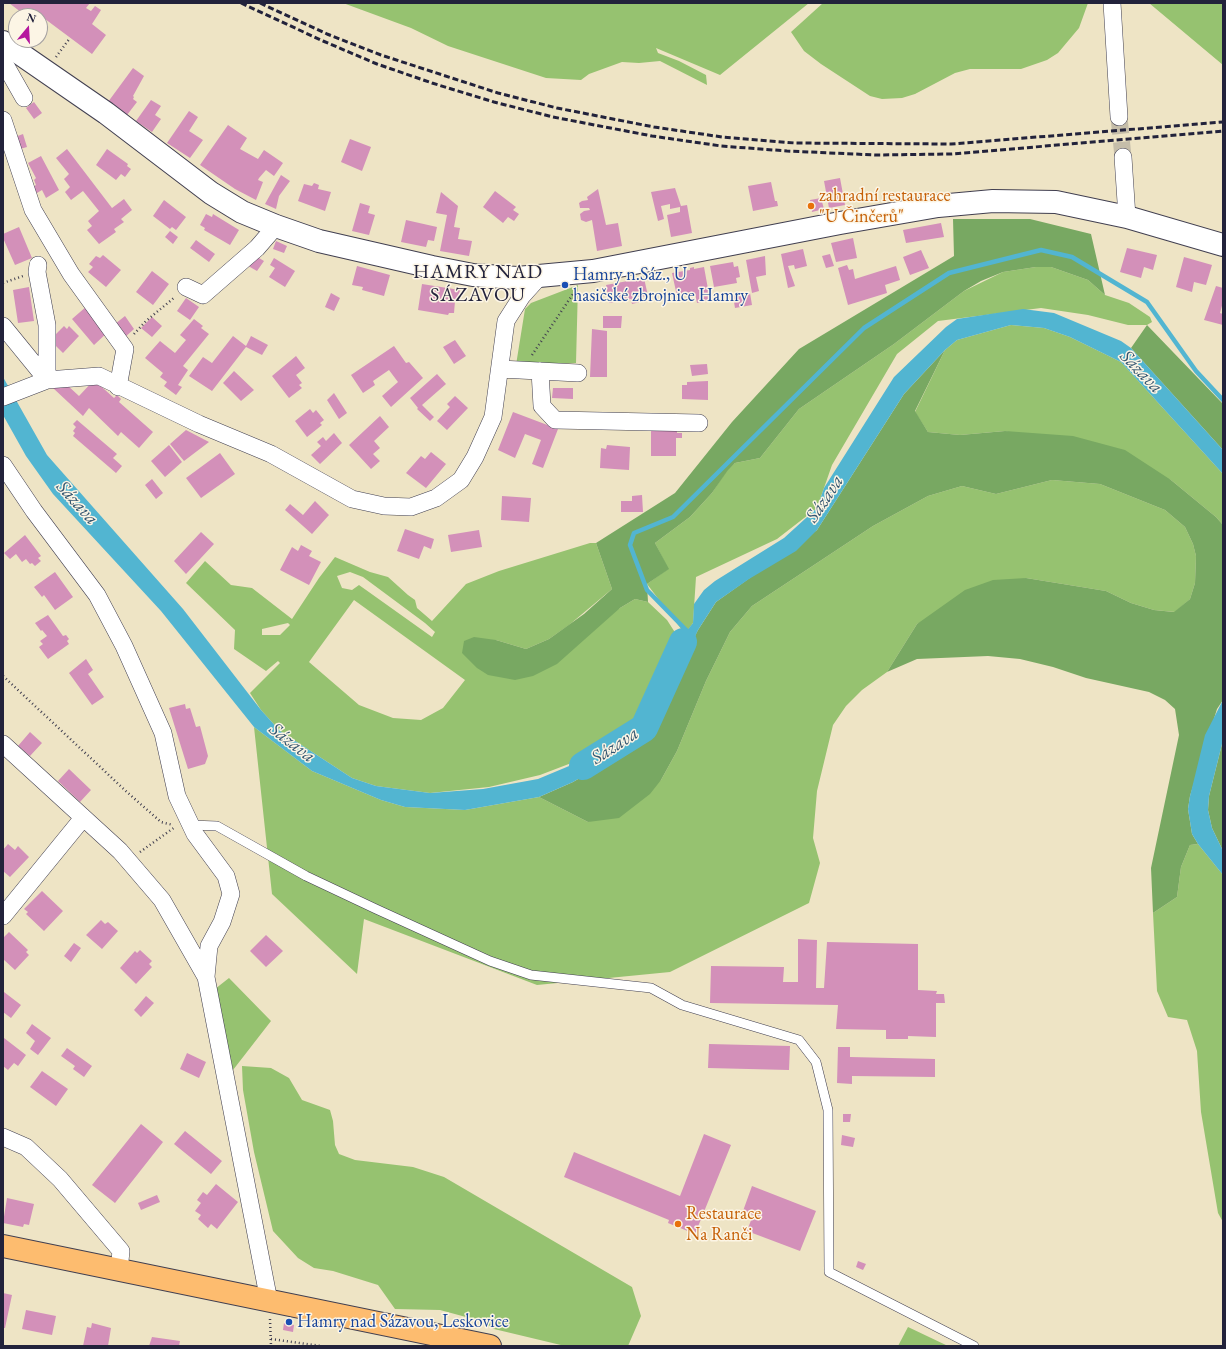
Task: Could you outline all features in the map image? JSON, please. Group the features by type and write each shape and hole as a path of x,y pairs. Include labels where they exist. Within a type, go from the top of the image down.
{"main road":[{"path":"3,1246 490,1346"}],"street":[{"path":"1112,3 1119,117"},
{"path":"3,42 106,113 211,193 242,212 319,241 432,267 488,276 517,278 592,271 840,223 938,206 993,201 1056,202 1127,217 1223,245"},
{"path":"3,61 24,98"},
{"path":"3,120 33,210 72,274 125,349 118,387"},
{"path":"1123,157 1127,217"},
{"path":"186,287 203,295 257,248 276,226"},
{"path":"38,268 47,325 47,380"},
{"path":"3,397 47,380 99,376 118,387 199,424 271,454 352,499 384,506 411,507 436,498 461,480 475,457 493,417 506,320 522,296 540,276"},
{"path":"3,326 47,380"},
{"path":"500,369 578,372"},
{"path":"540,371 542,406 555,420 699,423"},
{"path":"3,464 34,511 97,595 124,646 164,733 176,796 184,825 195,834 226,876 231,894 222,922 209,946 206,977 269,1301"},
{"path":"3,744 128,861 162,900 206,977"},
{"path":"3,916 83,818"},
{"path":"3,1136 26,1147 60,1178 121,1251 119,1270"}],"lane":[{"path":"184,825 217,826 306,876 490,961 531,975 651,988 682,1005 799,1040 816,1062 828,1110 829,1272 974,1346"}],"path":[{"path":"54,59 70,38"},
{"path":"3,283 38,268"},
{"path":"123,346 146,322 186,287"},
{"path":"521,370 577,288"},
{"path":"3,676 161,822 170,825 184,825"},
{"path":"128,861 184,825"},
{"path":"269,1301 271,1346"},
{"path":"271,1339 321,1346"}],"green space":[{"path":"343,3 809,3 720,75 656,48 658,53 679,61 706,75 707,85 660,61 639,63 622,62 589,74 581,80 546,78 448,46 411,28"},
{"path":"823,3 1088,3 1079,28 1058,53 1047,60 1021,69 970,69 955,73 915,94 902,98 882,99 870,96 821,64 804,51 791,32"},
{"path":"1149,3 1223,3 1223,65"},
{"path":"953,219 1030,219 1091,234 1105,295 1088,280 1051,267 1036,267 1003,272 981,281 964,291 894,344 799,409 760,458 735,463 728,470 712,493 690,517 655,543 669,569 647,584 648,602 635,599 620,608 557,664 533,676 515,680 488,675 477,668 462,653 464,641 474,637 496,640 526,649 549,639 584,614 612,589 596,543 675,493 732,422 799,349 954,256"},
{"path":"1036,267 1051,267 1088,280 1105,295 1129,303 1150,317 1152,322 1147,325 1128,325 1088,315 1041,308 938,321 897,354 832,465 817,508 777,539 696,577 693,623 685,634 647,584 668,569 655,543 690,517 712,493 727,470 735,463 760,458 799,409 894,344 964,291 1003,272"},
{"path":"578,285 576,363 516,365 525,309 531,303"},
{"path":"1011,325 1044,328 1070,337 1121,362 1223,474 1223,525 1216,517 1171,480 1005,431 960,435 928,432 915,412 945,350 957,340"},
{"path":"1147,325 1223,404 1223,450 1131,348"},
{"path":"945,350 915,411 928,432 960,435 1005,431 1073,436 1125,450 1171,480 1216,517 1223,525 1223,700 1217,709 1190,796 1188,809 1192,834 1198,844 1190,845 1181,867 1177,897 1153,913 1151,868 1179,735 1175,709 1165,700 1149,692 1086,678 1053,667 1020,659 988,656 917,659 887,672 917,624 965,590 993,580 1026,578 1106,591 1131,603 1154,610 1174,612 1190,599 1195,583 1196,556 1193,544 1185,527 1165,510 1100,484 1052,480 996,494 962,486 928,496 873,526 752,606 730,632 706,681 677,751 661,780 650,794 619,818 588,822 539,797 573,782 641,742 698,630 716,602 817,530 904,394"},
{"path":"1052,480 1100,484 1165,510 1185,527 1193,544 1196,556 1195,583 1190,599 1175,612 1154,610 1131,603 1106,591 1026,578 917,624 887,672 862,690 846,706 833,725 817,791 813,838 820,863 809,903 670,972 537,985 364,919 357,974 272,894 254,727 312,771 381,800 405,807 465,810 539,797 588,822 661,780 677,751 706,681 730,632 752,606 873,526 928,496 962,486 996,494"},
{"path":"590,543 596,543 612,589 569,625 549,639 526,649 496,640 488,675 635,599 648,602 667,620 676,634 665,686 647,723 629,741 540,775 489,787 430,793 376,786 352,778 280,731 261,710 250,693 280,663 278,661 266,671 234,649 235,630 186,583 205,561 231,585 252,588 292,619 335,557 370,572 388,577 415,600 417,608 432,621 466,584 499,571","holes":["350,572 363,577 425,623 435,632 432,637 359,585 352,590 342,588 337,576","354,600 465,680 443,708 421,720 393,718 359,705 309,662","288,623 290,625 280,635 262,635 262,629"]},
{"path":"1223,740 1223,851 1212,828 1208,810 1209,796"},
{"path":"1198,844 1223,875 1223,1222 1218,1213 1201,1112 1197,1051 1187,1020 1168,1017 1157,991 1153,913 1177,897 1181,867 1190,845"},
{"path":"229,978 271,1021 233,1070 215,989"},
{"path":"242,1066 271,1068 289,1078 302,1100 330,1110 333,1121 335,1145 339,1154 355,1160 413,1167 444,1177 632,1287 641,1316 628,1346 565,1346 494,1329 477,1320 440,1310 395,1309 378,1285 333,1271 314,1268 298,1258 273,1231 254,1152 243,1090"},
{"path":"908,1327 948,1346 898,1346"}],"water":[{"path":"1023,309 1054,313 1121,341 1131,348 1223,450 1223,474 1121,362 1070,337 1044,328 1011,325 957,340 945,350 904,394 817,530 796,551 749,579 716,602 698,630 653,731 641,742 573,782 539,797 465,810 405,807 381,800 312,771 254,727 161,611 53,494 26,456 3,415 3,377 47,455 183,609 261,710 280,731 352,778 376,786 430,793 483,789 538,779 629,741 647,723 665,686 674,647 682,630 685,633 693,623 694,604 704,590 715,581 784,538 817,508 824,488 894,377 946,327 957,319"},
{"path":"1223,700 1223,740 1209,796 1208,810 1212,828 1223,851 1223,875 1198,844 1192,834 1188,809 1205,735"}],"building":[{"path":"9,3 90,3 86,8 91,11 95,6 101,10 92,24 106,35 92,54 48,21 48,8 16,8"},
{"path":"133,68 144,76 133,96 133,99 137,102 127,115 108,102"},
{"path":"151,100 161,106 155,115 161,119 152,132 136,121"},
{"path":"34,102 42,113 34,119 26,108"},
{"path":"189,111 198,117 189,131 203,140 190,158 167,143"},
{"path":"228,125 247,138 240,149 258,159 264,150 283,163 274,176 266,170 259,178 258,180 263,182 256,200 235,189 200,165"},
{"path":"23,134 27,147 20,149 15,137"},
{"path":"350,139 371,147 362,171 341,162"},
{"path":"67,149 112,208 124,199 132,210 121,219 124,222 114,229 116,232 99,244 87,230 92,226 88,221 99,211 83,191 71,200 65,192 70,187 64,179 69,174 56,158"},
{"path":"107,149 128,164 127,166 131,169 125,177 121,174 116,180 96,165"},
{"path":"41,156 59,190 46,198 42,190 37,193 33,187 36,185 34,180 36,178 28,163"},
{"path":"281,175 290,181 279,196 276,209 265,204"},
{"path":"840,178 845,205 829,208 824,181"},
{"path":"771,182 775,201 777,201 778,206 753,211 748,186"},
{"path":"314,183 319,185 318,189 331,192 325,211 298,201 304,184 312,186"},
{"path":"675,188 681,206 687,205 692,233 671,237 667,215 680,212 680,207 670,209 670,204 661,206 664,219 658,221 651,192"},
{"path":"598,189 606,225 618,223 622,246 597,251 592,220 586,222 581,220 580,214 584,211 590,210 589,208 580,208 579,203 588,200 587,197"},
{"path":"495,191 516,207 513,210 519,214 514,221 508,217 503,223 483,207"},
{"path":"441,192 458,206 454,227 460,228 458,239 472,241 469,256 440,251 447,215 436,213"},
{"path":"821,198 824,209 812,212 810,200"},
{"path":"164,200 186,217 176,230 172,227 170,229 153,216"},
{"path":"360,203 370,206 368,213 375,215 369,235 352,231"},
{"path":"206,214 212,217 213,214 239,230 230,245 204,230 205,228 200,225"},
{"path":"406,220 437,227 434,241 428,240 426,247 401,242"},
{"path":"941,223 944,237 906,243 903,230"},
{"path":"19,227 32,258 15,265 3,238 3,234"},
{"path":"170,231 178,237 173,244 165,237"},
{"path":"853,238 857,258 836,262 831,243"},
{"path":"196,240 215,254 209,262 190,248"},
{"path":"276,241 287,246 284,253 273,249"},
{"path":"1127,248 1157,255 1153,270 1144,267 1141,278 1120,272"},
{"path":"803,249 807,266 795,269 794,265 788,266 795,286 788,288 781,254"},
{"path":"921,250 929,268 910,275 903,257"},
{"path":"830,254 834,266 826,268 822,256"},
{"path":"103,255 121,270 106,287 88,272 93,267 89,264 96,256 100,258"},
{"path":"254,255 264,261 257,271 243,263"},
{"path":"765,256 766,275 756,277 759,291 752,293 746,260"},
{"path":"1184,257 1212,265 1206,285 1194,282 1192,292 1176,287"},
{"path":"274,258 295,271 285,287 269,277 275,268 270,265"},
{"path":"733,262 734,267 738,266 740,277 736,278 737,283 714,287 710,266"},
{"path":"847,265 849,270 853,269 855,279 896,266 900,280 885,285 887,293 848,305 838,268"},
{"path":"357,266 390,275 384,296 362,290 363,287 352,285"},
{"path":"694,267 694,269 704,267 710,300 697,303 695,293 677,296 672,273 690,270 690,268"},
{"path":"152,271 169,284 153,305 136,292"},
{"path":"644,278 648,296 639,297 640,302 632,304 631,299 609,303 606,285"},
{"path":"422,284 460,290 458,302 455,301 454,313 449,313 448,315 418,310"},
{"path":"1216,286 1223,288 1223,302 1220,313 1223,314 1223,325 1204,320"},
{"path":"29,287 34,321 18,323 13,290"},
{"path":"331,293 340,298 334,311 325,307"},
{"path":"750,293 752,305 735,308 733,296"},
{"path":"186,298 199,307 190,320 177,311"},
{"path":"87,306 109,331 94,345 72,319"},
{"path":"125,316 134,329 124,338 115,324"},
{"path":"603,316 622,316 621,328 603,328"},
{"path":"152,317 162,326 152,337 141,328"},
{"path":"194,319 203,326 201,328 209,334 183,366 188,370 178,385 182,387 176,395 164,386 167,382 160,377 163,373 145,358 160,341 175,353 186,340 180,335"},
{"path":"64,326 67,329 69,326 79,336 63,353 50,340"},
{"path":"592,329 607,331 607,377 590,377"},
{"path":"233,336 246,346 251,336 268,345 262,355 246,347 212,391 189,376 203,357 212,363"},
{"path":"455,340 466,356 454,364 443,347"},
{"path":"394,346 406,363 409,362 423,378 391,407 382,396 398,382 389,370 373,381 375,385 363,393 351,375"},
{"path":"296,356 305,368 296,375 302,383 299,385 302,388 289,398 272,376"},
{"path":"707,364 708,374 692,376 690,365"},
{"path":"234,371 254,390 241,401 223,383"},
{"path":"437,374 446,384 422,405 434,417 430,421 417,409 418,408 410,398"},
{"path":"94,380 114,398 117,395 121,399 119,402 153,432 139,448 121,432 118,436 89,408 83,416 53,388 66,384 79,396"},
{"path":"708,381 708,400 682,399 682,385 687,385 687,382"},
{"path":"553,388 573,388 573,399 552,398"},
{"path":"334,393 347,413 339,419 327,400"},
{"path":"455,396 468,408 447,430 437,421 450,407 447,404"},
{"path":"310,409 313,413 316,410 324,420 320,423 322,425 307,437 295,421"},
{"path":"513,412 558,429 543,468 532,464 541,440 525,434 515,458 498,450"},
{"path":"380,416 389,427 374,441 380,448 373,454 380,461 371,469 349,445"},
{"path":"77,420 117,454 113,458 122,466 116,473 73,436 75,433 73,431 76,427 73,424"},
{"path":"186,430 209,442 184,461 170,444"},
{"path":"651,430 677,431 677,433 682,433 682,438 676,438 676,456 651,456"},
{"path":"334,433 342,443 320,464 311,455 321,446 317,442 323,437 326,441"},
{"path":"169,445 182,462 165,477 151,461"},
{"path":"607,445 630,447 629,470 600,468 601,448 606,449"},
{"path":"431,452 446,464 426,488 406,473 421,456 425,459"},
{"path":"220,453 235,474 201,498 186,478"},
{"path":"152,479 163,493 156,499 145,485"},
{"path":"642,495 643,512 621,512 621,501 632,501 632,496"},
{"path":"502,496 531,498 529,522 501,520"},
{"path":"315,501 329,515 312,534 285,510 290,504 303,515"},
{"path":"405,529 434,539 431,549 424,546 419,559 397,551"},
{"path":"479,530 482,547 451,552 448,535"},
{"path":"201,532 214,544 186,574 174,561"},
{"path":"25,535 41,556 38,558 41,561 35,566 32,563 30,564 26,559 22,562 16,554 10,559 4,553"},
{"path":"301,545 312,551 309,556 321,562 309,585 280,570 292,547 298,551"},
{"path":"55,572 73,597 55,610 44,595 42,597 34,587"},
{"path":"48,615 63,636 66,635 69,639 67,641 69,644 48,659 39,647 43,644 40,641 47,636 35,623"},
{"path":"86,659 93,670 88,674 104,697 92,705 69,673"},
{"path":"185,704 186,709 190,708 196,727 200,726 208,756 205,764 188,769 169,708"},
{"path":"30,732 42,743 30,756 18,746"},
{"path":"69,769 91,790 80,802 58,781"},
{"path":"8,844 15,850 18,846 29,857 10,877 3,871 3,850"},
{"path":"42,891 63,911 44,931 26,914 28,912 24,909"},
{"path":"101,920 105,924 108,922 118,931 102,949 86,935"},
{"path":"9,932 28,950 26,952 29,955 15,970 3,959 3,938"},
{"path":"266,935 283,951 266,967 250,951"},
{"path":"798,939 817,940 816,988 824,988 827,942 918,944 918,990 937,991 936,994 944,994 945,1003 936,1003 936,1037 908,1036 908,1039 886,1039 886,1030 836,1029 838,1005 710,1003 711,966 784,967 783,982 798,982"},
{"path":"74,943 81,948 71,962 64,956"},
{"path":"140,950 152,961 149,964 152,967 136,984 120,968 135,951 137,953"},
{"path":"4,992 21,1005 11,1018 3,1012"},
{"path":"146,996 154,1003 141,1017 134,1010"},
{"path":"32,1024 51,1038 38,1055 30,1049 35,1041 26,1033"},
{"path":"4,1038 26,1055 18,1066 14,1063 8,1070 3,1066"},
{"path":"709,1044 790,1046 789,1070 708,1068"},
{"path":"838,1047 850,1047 850,1057 935,1059 935,1077 852,1076 852,1084 837,1083"},
{"path":"67,1048 92,1066 84,1077 73,1069 75,1066 61,1056"},
{"path":"187,1053 206,1062 199,1078 180,1069"},
{"path":"42,1071 68,1089 56,1106 30,1087"},
{"path":"843,1114 851,1114 850,1122 843,1122"},
{"path":"141,1124 163,1142 115,1203 92,1185"},
{"path":"185,1131 222,1161 211,1174 174,1144"},
{"path":"704,1134 731,1145 695,1234 668,1223 669,1220 564,1177 574,1152 680,1196"},
{"path":"842,1135 855,1138 853,1147 841,1145"},
{"path":"216,1184 238,1202 217,1229 211,1224 208,1228 198,1219 201,1215 195,1211 201,1203 197,1200 203,1192 207,1195"},
{"path":"752,1186 816,1211 800,1251 747,1231 753,1215 743,1211"},
{"path":"157,1195 160,1202 141,1210 138,1203"},
{"path":"7,1198 34,1204 29,1225 24,1224 23,1227 3,1223"},
{"path":"858,1261 866,1264 863,1270 856,1267"},
{"path":"3,1293 12,1295 5,1328 3,1328"},
{"path":"26,1310 56,1316 52,1335 22,1329"},
{"path":"92,1323 111,1328 108,1346 83,1346 87,1327 91,1328"},
{"path":"284,1323 294,1325 293,1332 283,1330"},
{"path":"152,1337 180,1341 179,1346 149,1346"}],"waterway":[{"path":"688,632 647,590 630,545 634,533 673,517 864,328 949,273 1041,250 1072,257 1147,302 1196,371 1223,400"},
{"name":"Sázava","path":"583,766 644,728 683,642"}],"tunnel":[{"path":"1119,117 1123,157"}],"railway":[{"path":"241,3 377,64 494,102 553,117 652,136 721,146 876,155 952,154 1223,131"},
{"path":"260,3 327,34 381,55 498,93 557,108 654,127 722,137 795,143 951,144 1223,122"}],"place":[{"name":"zahradní restaurace \"U Činčerů\"","path":"811,206"},
{"name":"Hamry n.Sáz., U hasičské zbrojnice Hamry","path":"565,285"},
{"name":"Restaurace Na Ranči","path":"678,1224"},
{"name":"Hamry nad Sázavou, Leskovice","path":"289,1322"}],"district":[{"name":"HAMRY NAD SÁZAVOU","path":"478,284"}]}
